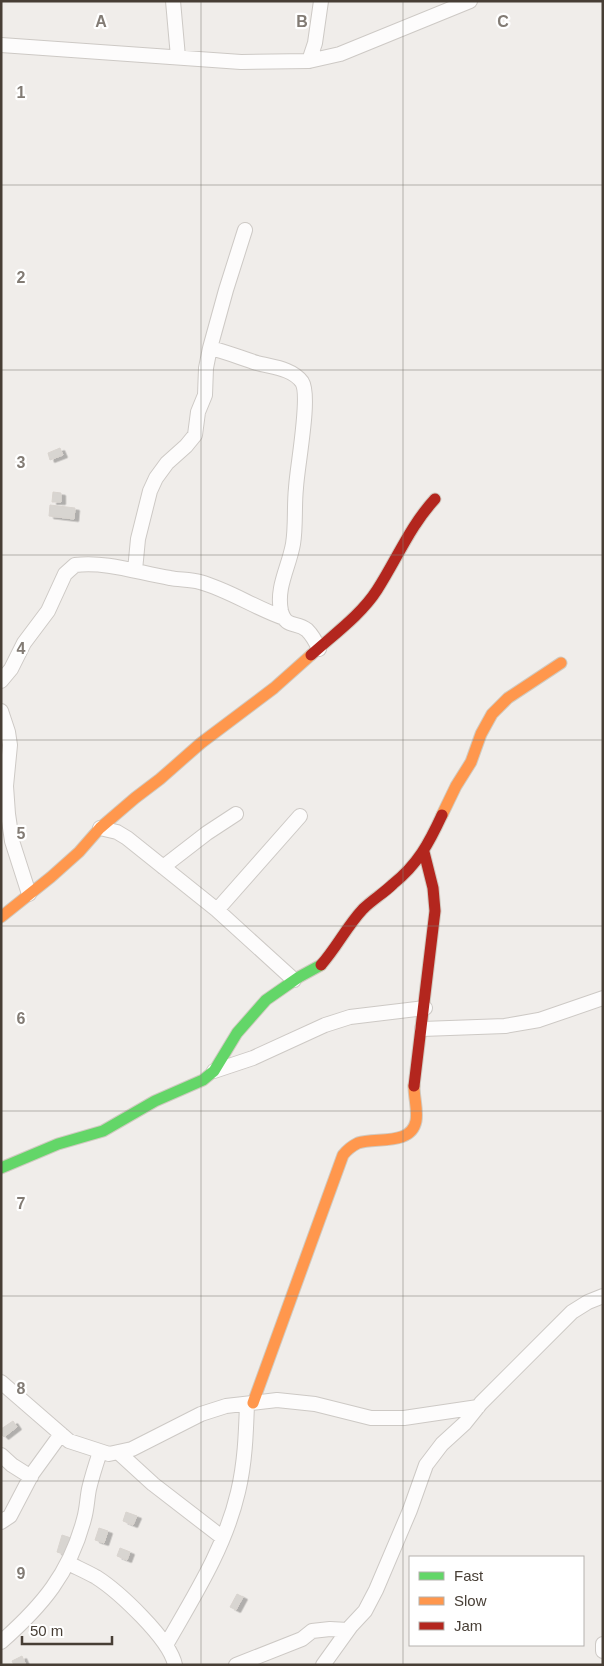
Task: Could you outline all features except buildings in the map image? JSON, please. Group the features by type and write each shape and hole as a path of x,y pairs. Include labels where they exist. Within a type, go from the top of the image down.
{"street":[{"path":"172,1 178,57"},
{"path":"309,61 315,44 321,1"},
{"path":"1,45 241,62 309,61 340,54 470,1"},
{"path":"135,570 138,539 150,491 156,478 167,463 186,446 195,434 198,412 205,395 206,368 210,348 245,230"},
{"path":"210,348 257,363 280,368 295,376 302,383 305,395 304,420 296,489 293,546 282,581 280,601 284,618 289,624 300,626 307,630 319,649"},
{"path":"1,917 79,852 100,828 201,743 274,688 353,617 376,591 408,532 435,499"},
{"path":"1,681 11,669 24,643 48,611 65,574 71,568 81,564 135,570 169,578 199,581 284,618"},
{"path":"214,1072 237,1033 266,1000 294,980 321,965 334,951 346,930 364,908 395,883 424,852 456,786 471,762 481,734 492,714 508,698 562,663"},
{"path":"2,718 10,745 6,786 12,841 29,894"},
{"path":"163,867 207,833 236,814"},
{"path":"217,910 300,816"},
{"path":"100,828 117,832 128,838 217,910 294,980"},
{"path":"166,1645 212,1564 223,1538 238,1491 250,1403 301,1274 344,1155 353,1144 390,1139 404,1135 412,1130 417,1114 413,1094 425,1008 434,912 434,886 424,852"},
{"path":"422,1029 505,1026 539,1020 603,998"},
{"path":"1,1168 58,1144 103,1131 156,1101 203,1080 214,1072 253,1058 325,1025 350,1017 425,1008"},
{"path":"323,1665 348,1630 365,1611 376,1590 410,1510 426,1465 442,1444 465,1423 478,1407 572,1312 588,1302 603,1296"},
{"path":"1,1382 69,1441 108,1454 132,1449 201,1414 226,1406 277,1400 315,1404 372,1418 404,1418 478,1407"},
{"path":"1,1522 10,1516 31,1476 61,1434"},
{"path":"1,1642 27,1618 48,1594 68,1563 85,1518 90,1488 100,1452"},
{"path":"118,1452 152,1484 223,1538"},
{"path":"1,1455 12,1465 31,1476"},
{"path":"68,1563 97,1578 124,1600 162,1638 173,1657 175,1665"},
{"path":"236,1665 302,1639 312,1631 348,1630"},
{"path":"603,1644 603,1651"}],"traffic: fast":[{"path":"1,1168 58,1144 103,1131 155,1101 203,1080 214,1071 237,1033 266,1000 299,977 321,965"}],"traffic: slow":[{"path":"1,917 51,877 79,852 100,828 135,798 201,743 274,688 311,655"},
{"path":"442,815 456,786 471,762 481,734 492,714 508,698 561,663"},
{"path":"253,1403 343,1155 358,1143 400,1137 413,1129 416,1121 414,1086"}],"traffic: jam":[{"path":"311,655 363,608 377,590 418,520 435,499"},
{"path":"321,965 363,909 402,876 416,861 442,815"},
{"path":"414,1086 435,911 433,888 424,852"}]}
